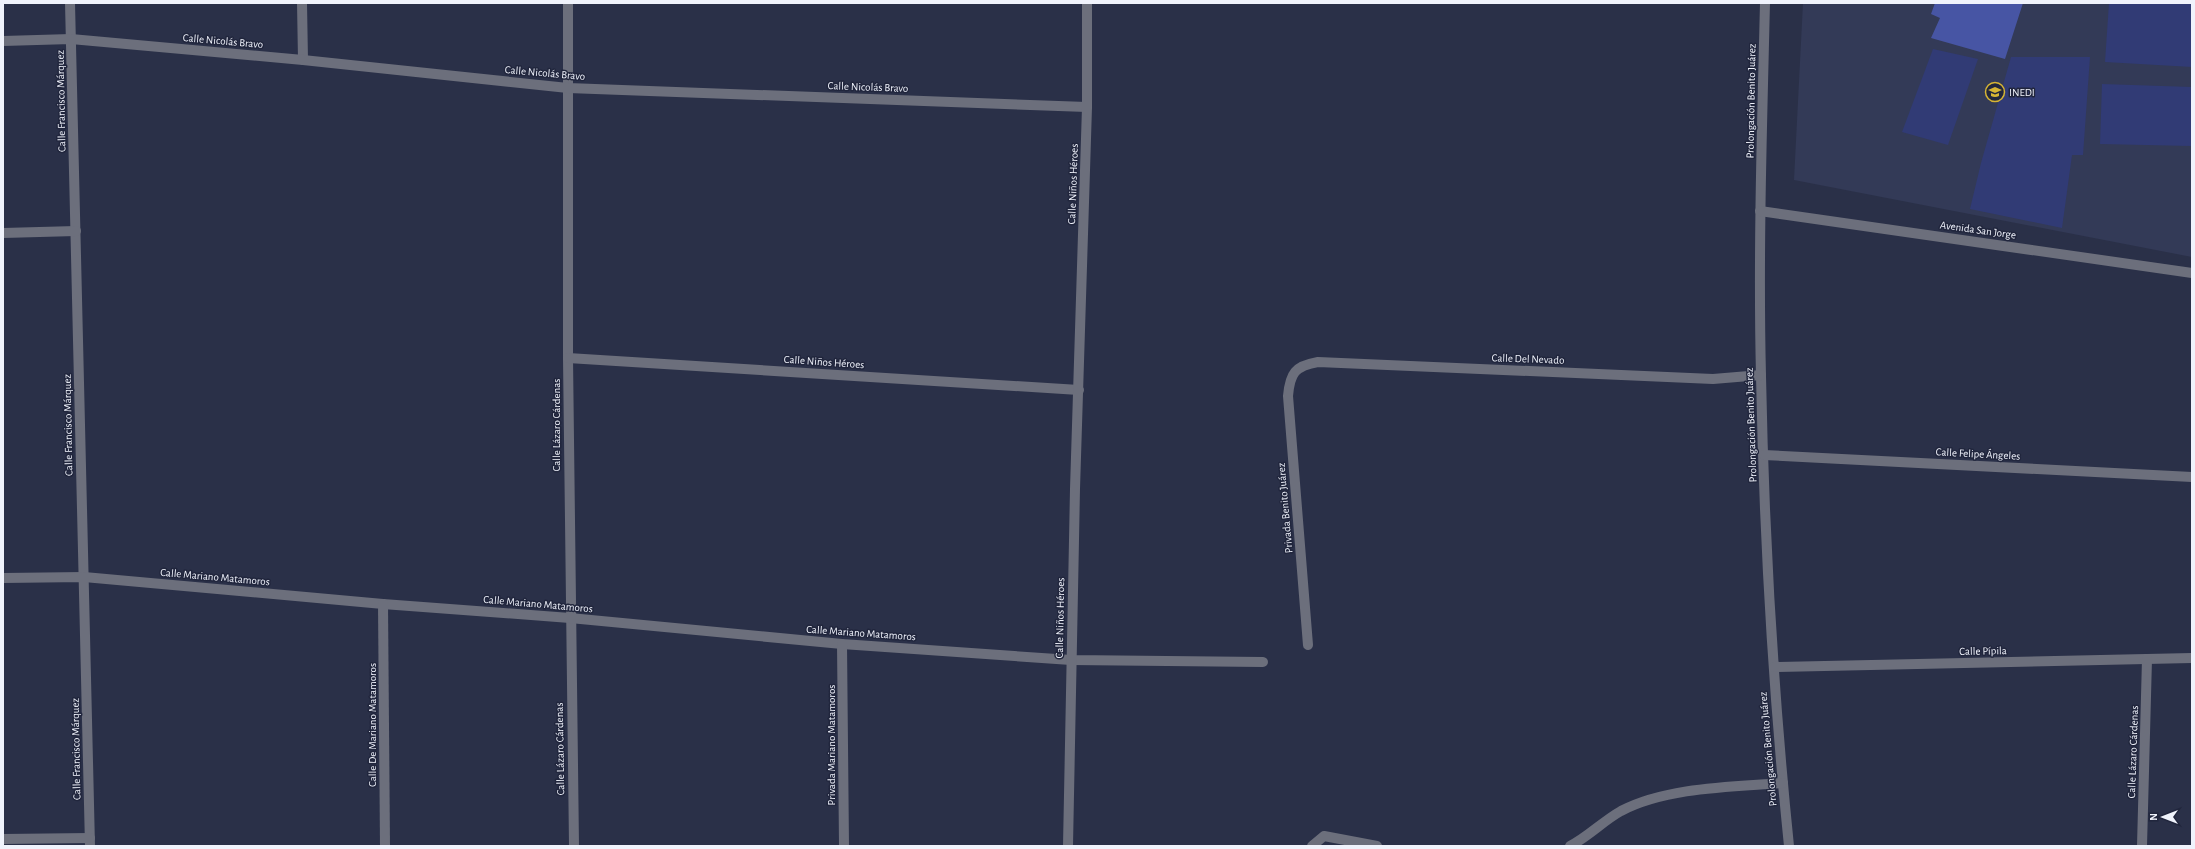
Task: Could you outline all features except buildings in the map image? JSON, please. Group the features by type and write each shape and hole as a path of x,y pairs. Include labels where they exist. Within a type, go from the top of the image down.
{"street":[{"name":"Calle Francisco Márquez","path":"70,3 90,842"},
{"path":"302,3 303,60"},
{"name":"Calle Lázaro Cárdenas","path":"568,3 568,358 574,846"},
{"name":"Calle Niños Héroes","path":"1068,846 1071,660 1087,106 1087,3"},
{"name":"Prolongación Benito Juárez","path":"1765,3 1760,211 1761,375 1774,667 1789,846"},
{"name":"Calle Nicolás Bravo","path":"3,41 71,39 303,60 568,88 1087,106"},
{"name":"Avenida San Jorge","path":"1760,211 2192,273"},
{"path":"3,233 76,231"},
{"name":"Calle Niños Héroes","path":"568,358 1079,390"},
{"name":"Calle Del Nevado","path":"1296,370 1305,364 1318,362 1712,379 1761,375"},
{"name":"Privada Benito Juárez","path":"1296,370 1289,384 1288,396 1308,645"},
{"name":"Calle Felipe Ángeles","path":"1764,455 2192,477"},
{"name":"Calle Mariano Matamoros","path":"3,578 84,577 383,604 570,618 842,644 1071,660 1263,662"},
{"name":"Calle De Mariano Matamoros","path":"383,604 385,846"},
{"name":"Privada Mariano Matamoros","path":"842,644 844,846"},
{"name":"Calle Pípila","path":"1774,667 2192,658"},
{"name":"Calle Lázaro Cárdenas","path":"2142,846 2148,659"},
{"path":"1570,846 1621,811 1646,801 1680,793 1783,784"},
{"path":"1312,846 1324,836 1377,846"},
{"path":"3,839 90,842"}],"shaded area":[{"name":"INEDI","path":"1803,3 2192,3 2192,257 1794,180"},
{"path":"2109,3 2192,3 2192,67 2105,62"},
{"path":"1933,49 1978,59 1948,145 1902,132"},
{"path":"2011,57 2090,57 2083,155 2072,155 2062,228 1970,209 1981,163"},
{"path":"2102,84 2192,87 2192,146 2100,144"}],"place":[{"name":"INEDI","path":"1995,92"}]}
